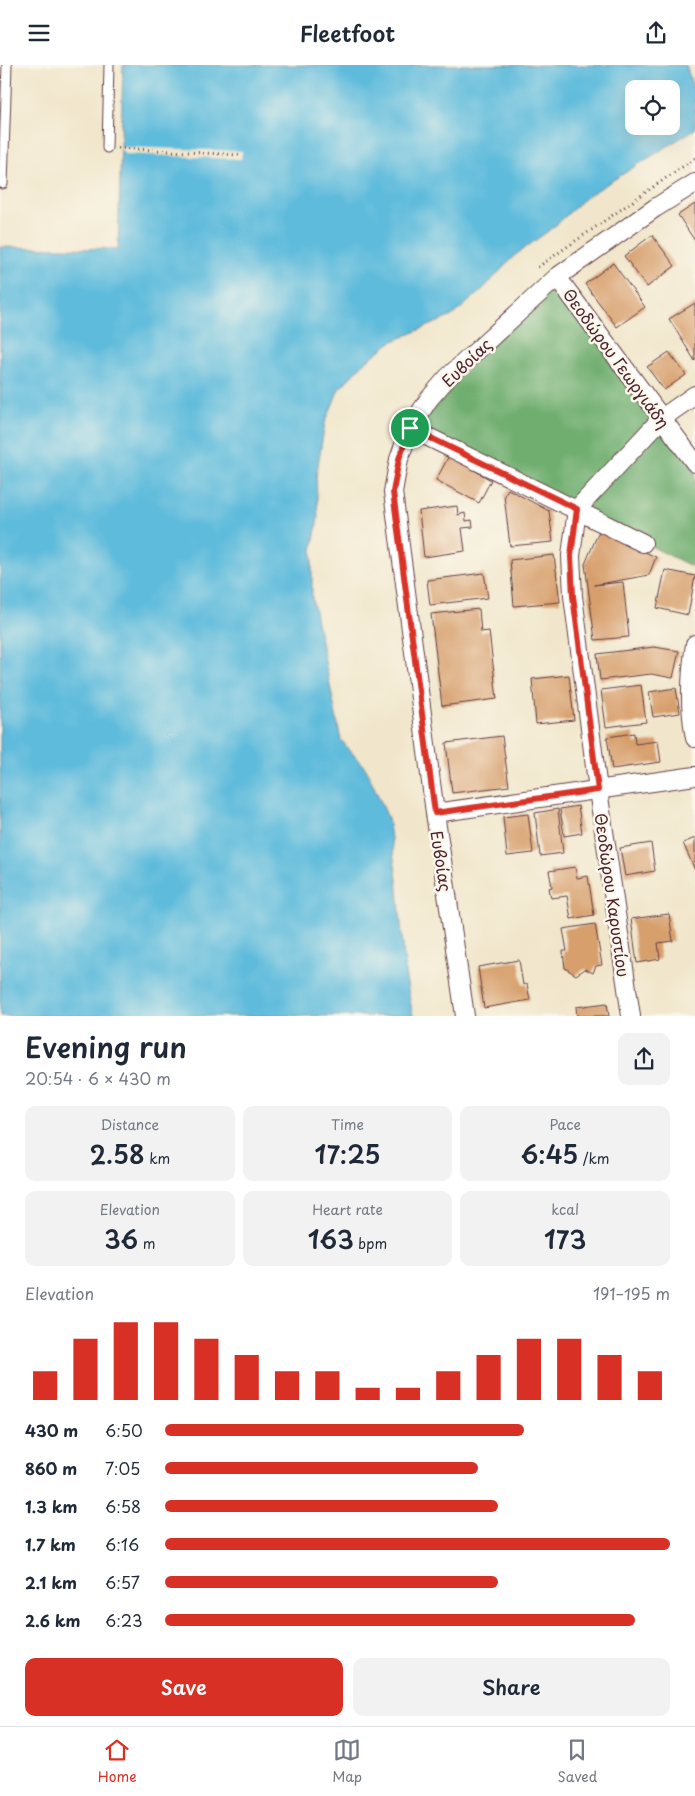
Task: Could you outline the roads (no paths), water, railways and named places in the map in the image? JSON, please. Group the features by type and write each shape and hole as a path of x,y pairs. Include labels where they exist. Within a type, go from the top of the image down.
{"street":[{"name":"Ευβοίας","path":"465,1016 435,813 393,492 399,459 410,428 429,399 448,377 557,277 695,183"},
{"name":"Θεοδώρου Γεωργιάδη","path":"557,277 695,463"},
{"path":"577,509 662,419 695,395"},
{"path":"410,428 643,543"},
{"name":"Θεοδώρου Καρυστίου","path":"577,509 571,556 573,586 598,790 631,1016"},
{"path":"695,645 690,690 690,713 695,739"},
{"path":"435,813 695,776"}],"lane":[{"path":"3,184 7,65"},
{"path":"107,148 109,65"}],"water":[{"path":"123,65 686,65 695,94 695,129 586,197 555,226 514,256 483,289 452,316 391,342 366,361 339,389 325,423 316,477 318,518 312,551 312,597 341,740 366,769 388,818 397,879 406,979 413,1016 0,1016 0,247 118,249"}]}
